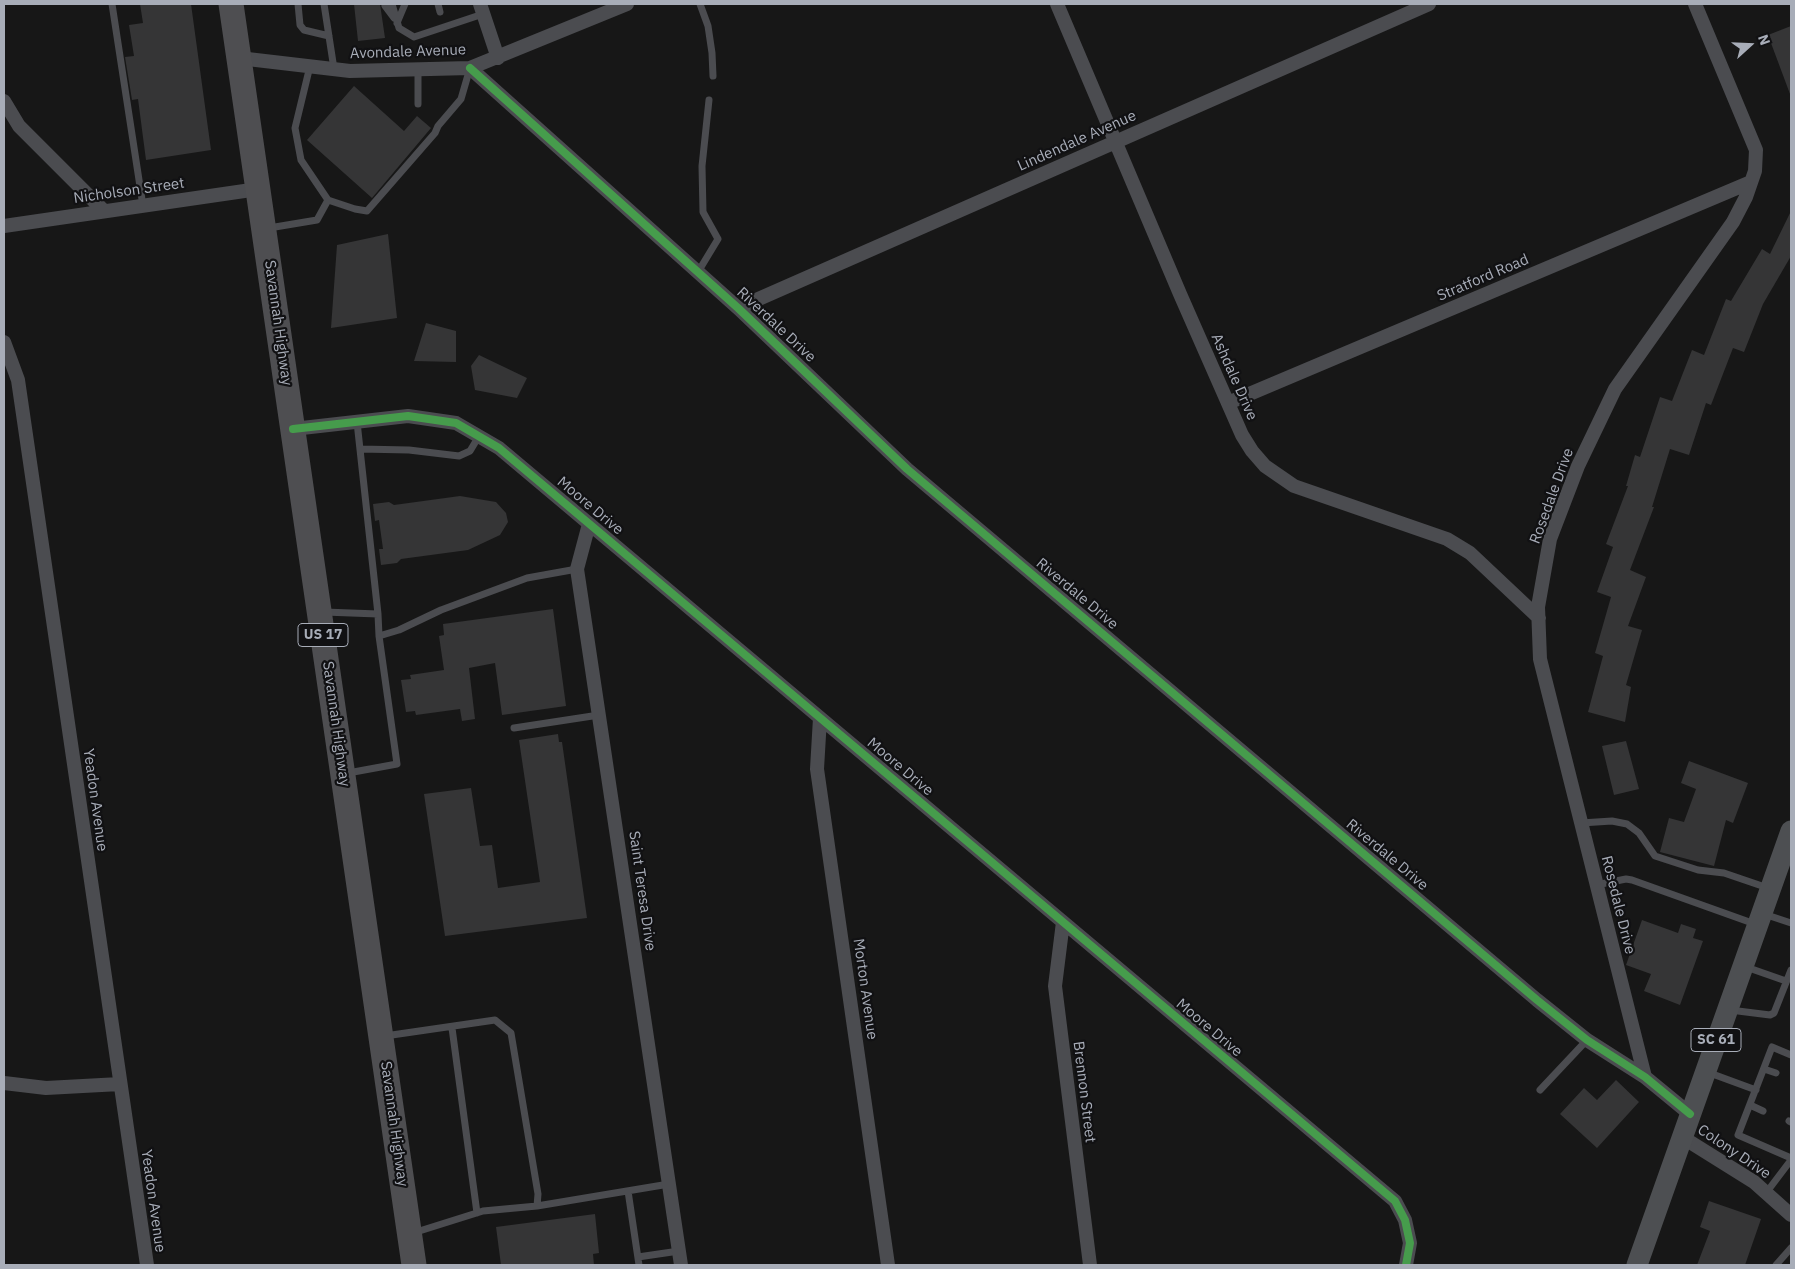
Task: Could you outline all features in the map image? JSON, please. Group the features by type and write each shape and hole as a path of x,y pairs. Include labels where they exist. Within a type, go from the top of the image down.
{"highway":[{"name":"Savannah Highway","path":"231,4 414,1265"}],"main road":[{"name":"SC 61","path":"1638,1265 1770,889 1782,865 1791,831"}],"street":[{"name":"Avondale Avenue","path":"239,58 334,69 418,70 470,68 627,4"},
{"name":"Ashdale Drive","path":"1057,4 1228,403 1252,451 1265,466 1294,486 1447,539 1470,553 1539,618"},
{"name":"Lindendale Avenue","path":"738,308 1429,4"},
{"name":"Rosedale Drive","path":"1645,1076 1540,659 1538,607 1550,539 1578,466 1615,389 1733,222 1755,171 1756,150 1695,4"},
{"path":"482,9 498,58"},
{"name":"Riverdale Drive","path":"470,68 738,308 907,469 1587,1040 1645,1076 1690,1114"},
{"path":"4,101 19,126 104,211"},
{"name":"Stratford Road","path":"1228,403 1751,182"},
{"name":"Nicholson Street","path":"4,226 258,190"},
{"name":"Yeadon Avenue","path":"4,342 18,380 146,1265"},
{"name":"Moore Drive","path":"293,429 408,416 456,423 499,448 1394,1201 1405,1220 1410,1243 1406,1265"},
{"name":"Saint Teresa Drive","path":"589,524 577,569 681,1265"},
{"name":"Morton Avenue","path":"820,718 817,770 888,1265"},
{"name":"Brennon Street","path":"1063,922 1055,986 1090,1265"},
{"path":"4,1083 46,1088 120,1084"},
{"name":"Colony Drive","path":"1682,1137 1754,1182 1791,1214"}],"lane":[{"path":"112,4 143,206"},
{"path":"298,4 300,25 304,30 329,36"},
{"path":"324,4 334,69"},
{"path":"397,22 405,4"},
{"path":"438,4 440,12"},
{"path":"700,4 708,26 713,76"},
{"path":"388,5 399,28 414,37 482,9"},
{"path":"310,66 295,128 301,160 328,200 367,211 435,133 438,126 461,99 470,68"},
{"path":"418,70 418,104"},
{"path":"698,272 718,239 702,212 702,166 709,100"},
{"path":"264,229 318,220 328,200"},
{"path":"343,774 397,764 380,636 357,422"},
{"path":"360,449 409,450 458,456 470,451 479,436"},
{"path":"380,636 399,630 441,610 527,578 577,569"},
{"path":"319,612 378,614"},
{"path":"514,728 599,715"},
{"path":"1581,823 1612,821 1627,824 1639,833 1655,856 1698,870 1724,873 1770,889"},
{"path":"1596,885 1626,879 1632,880 1760,919 1791,923"},
{"path":"1743,966 1786,981"},
{"path":"1727,1010 1770,1015 1774,1013 1791,970"},
{"path":"381,1036 452,1028 494,1020 510,1033 538,1194 536,1206"},
{"path":"452,1028 477,1213"},
{"path":"1540,1090 1587,1040"},
{"path":"1766,1193 1791,1159 1738,1135 1772,1048 1791,1055"},
{"path":"1764,1069 1776,1073"},
{"path":"1705,1072 1756,1090"},
{"path":"1750,1105 1763,1111"},
{"path":"410,1233 477,1213 536,1206 669,1184"},
{"path":"628,1190 639,1265"},
{"path":"1776,1265 1791,1248"},
{"path":"638,1257 678,1251"}],"building":[{"path":"140,4 191,4 211,150 146,160 138,99 132,100 125,57 134,56 129,25 143,23"},
{"path":"354,4 380,4 385,38 358,41"},
{"path":"1791,26 1791,94 1790,94 1768,35"},
{"path":"354,86 404,131 417,116 431,128 372,198 307,140"},
{"path":"1791,211 1791,256 1763,304 1744,352 1733,348 1711,405 1706,403 1689,455 1670,449 1652,507 1654,507 1630,570 1646,577 1628,626 1642,630 1626,685 1631,687 1625,722 1588,712 1603,656 1595,653 1611,597 1597,592 1613,547 1606,544 1628,486 1626,486 1635,455 1640,457 1660,397 1672,401 1692,350 1704,355 1726,299 1731,301 1762,249 1770,254"},
{"path":"388,234 397,318 331,328 337,245"},
{"path":"426,323 456,331 456,362 414,361"},
{"path":"479,355 527,378 517,398 475,390 471,366"},
{"path":"460,496 496,502 506,513 508,522 500,535 468,550 401,559 397,563 381,565 379,549 383,549 379,520 375,521 373,504 389,502 394,505"},
{"path":"553,609 566,706 502,715 495,663 469,668 475,719 462,721 460,709 416,715 415,711 406,712 401,680 411,679 410,675 444,670 439,636 444,635 443,624"},
{"path":"558,734 559,742 562,742 587,918 445,936 424,794 471,788 480,846 492,845 498,888 540,882 519,740"},
{"path":"1626,741 1639,789 1614,795 1602,746"},
{"path":"1689,761 1748,783 1733,823 1726,820 1714,866 1660,852 1669,818 1684,822 1696,789 1681,783"},
{"path":"1642,920 1678,933 1681,924 1696,929 1693,938 1703,941 1680,1005 1644,991 1651,974 1626,965"},
{"path":"1616,1080 1639,1102 1597,1148 1560,1114 1584,1088 1597,1100"},
{"path":"1709,1201 1761,1219 1745,1265 1697,1265 1710,1231 1700,1227"},
{"path":"595,1214 599,1253 593,1254 594,1265 501,1265 496,1227"}],"cycle path":[{"path":"470,68 738,308 907,469 1537,1000 1587,1040 1645,1077 1690,1114"},
{"path":"293,429 408,416 456,423 499,448 1395,1201 1405,1220 1410,1243 1406,1265"}]}
